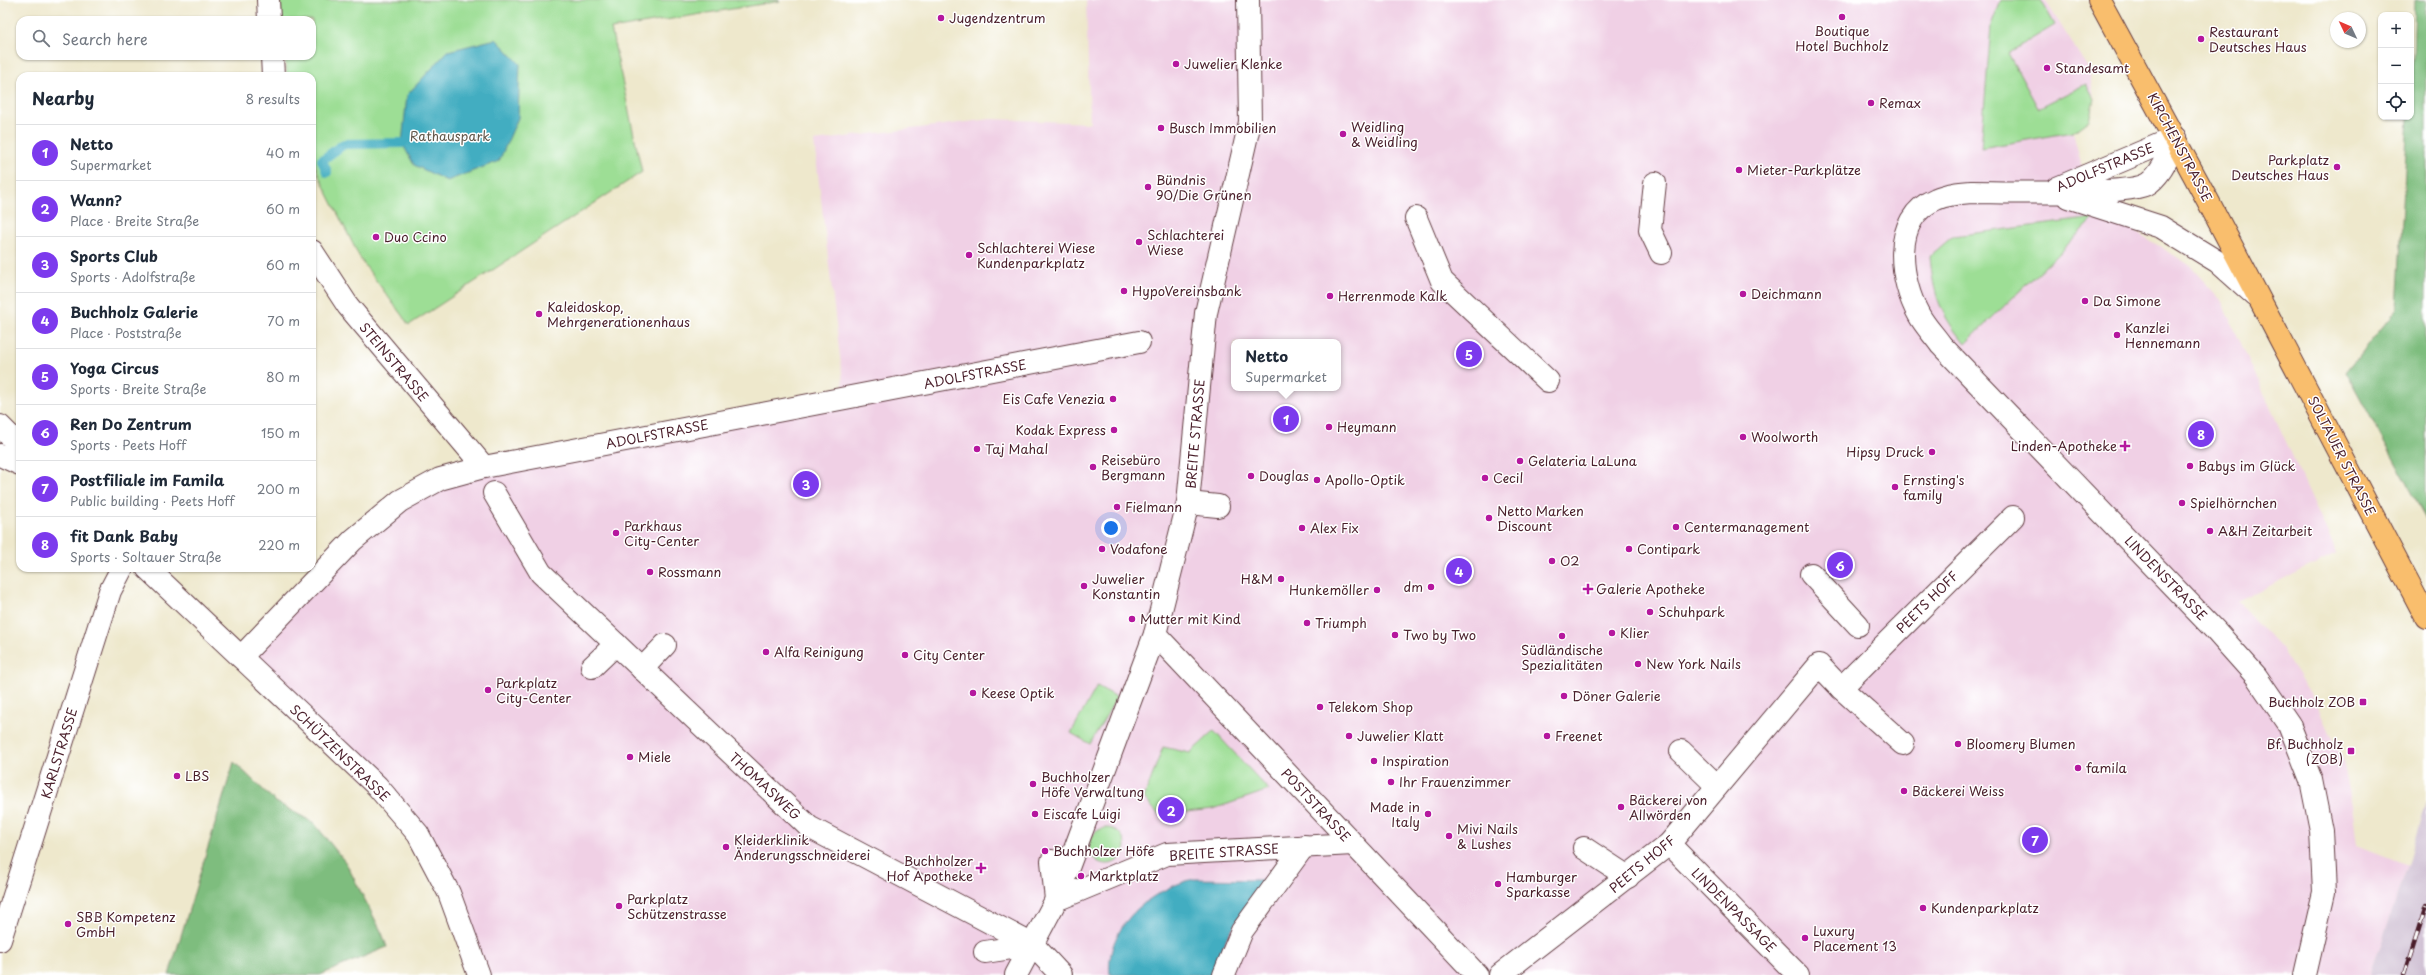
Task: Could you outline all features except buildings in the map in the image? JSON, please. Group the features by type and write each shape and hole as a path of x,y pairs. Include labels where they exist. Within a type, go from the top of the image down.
{"main road":[{"name":"KIRCHENSTRASSE","path":"2099,0 2175,138 2256,296"},
{"name":"SOLTAUER STRASSE","path":"2256,296 2318,408 2426,617"}],"street":[{"path":"268,0 269,16"},
{"name":"BREITE STRASSE","path":"1016,975 1033,946 1056,900 1155,634 1188,503 1206,313 1250,122 1251,90 1248,0"},
{"path":"272,60 273,72"},
{"name":"ADOLFSTRASSE","path":"2048,191 2175,138"},
{"name":"ADOLFSTRASSE","path":"1908,230 1912,219 1928,204 1936,199 1957,193 2122,190 2142,187 2149,183 2164,166 2175,138"},
{"path":"1655,183 1650,230 1662,253"},
{"name":"ADOLFSTRASSE","path":"2048,191 2161,227 2218,262 2256,296"},
{"path":"1416,218 1442,281 1548,381"},
{"name":"LINDENSTRASSE","path":"1908,230 1903,247 1903,269 1913,301 1929,329 1941,345 2215,630 2256,676 2289,724 2311,780 2321,830 2324,892 2305,975"},
{"name":"STEINSTRASSE","path":"316,257 348,306 484,467"},
{"name":"ADOLFSTRASSE","path":"240,657 353,540 400,501 440,479 484,467 1139,342"},
{"path":"0,426 16,442"},
{"path":"0,455 16,462"},
{"name":"THOMASWEG","path":"494,493 541,573 809,827 1033,946"},
{"path":"1188,503 1218,506"},
{"name":"PEETS HOFF","path":"1841,688 2013,517"},
{"name":"KARLSTRASSE","path":"0,940 110,591 120,572"},
{"name":"SCHÜTZENSTRASSE","path":"151,572 377,786 418,834 450,893 479,975"},
{"path":"1811,574 1858,625"},
{"name":"POSTSTRASSE","path":"1155,634 1477,975"},
{"path":"592,668 616,644"},
{"path":"642,668 665,645"},
{"name":"PEETS HOFF","path":"1500,975 1670,844 1819,665 1841,688 1903,744"},
{"path":"1681,751 1717,786"},
{"name":"BREITE STRASSE","path":"1056,900 1167,854 1353,844"},
{"name":"LINDENPASSAGE","path":"1670,844 1798,975"},
{"path":"1224,975 1242,930 1304,846"},
{"path":"1584,848 1628,877"},
{"path":"1052,861 1056,900"},
{"path":"985,952 1033,946 1061,975"}],"shaded area":[{"path":"1086,0 2045,0 2089,70 2094,99 2089,120 2073,132 2095,218 2124,224 2188,264 2221,300 2337,553 2237,601 2281,649 2319,708 2343,761 2352,805 2357,845 2408,865 2370,975 479,975 418,834 241,657 353,540 440,479 845,398 814,141 991,119 1090,123"},
{"path":"2426,800 2426,975 2370,975 2408,865"}],"green space":[{"name":"Rathauspark","path":"280,0 780,0 611,29 642,172 409,325 361,260 319,176 316,167 316,72 287,72 285,60 316,60 316,16 282,16"},
{"path":"2001,0 2041,0 2055,25 2008,53 2038,108 2086,84 2094,99 2089,120 2073,132 1981,148 1991,25"},
{"path":"2415,0 2426,0 2426,518 2346,372 2397,309 2408,120 2414,120"},
{"path":"2095,218 1965,344 1949,323 1939,303 1933,282 1930,256 1953,236"},
{"path":"1097,686 1117,697 1090,744 1071,733"},
{"path":"1214,731 1269,790 1213,809 1159,815 1144,798 1163,747 1190,753"},
{"path":"234,762 276,802 314,823 346,863 382,933 387,947 320,975 169,975"},
{"path":"1107,828 1117,831 1122,836 1125,846 1122,856 1117,861 1107,864 1097,861 1092,856 1089,846 1092,836 1097,831"}],"water":[{"path":"496,39 520,64 518,118 499,161 447,181 414,165 402,143 407,95 448,51"},
{"path":"1194,879 1263,880 1227,937 1212,975 1110,975 1110,957 1115,941 1123,926 1134,912 1162,891"}],"waterway":[{"path":"327,172 322,160 344,144 402,143"}],"railway":[{"path":"2404,975 2426,905"}],"place":[{"name":"Boutique Hotel Buchholz","path":"1842,17"},
{"name":"Jugendzentrum","path":"941,18"},
{"name":"Restaurant Deutsches Haus","path":"2201,39"},
{"name":"Juwelier Klenke","path":"1176,64"},
{"name":"Standesamt","path":"2047,68"},
{"name":"Remax","path":"1871,103"},
{"name":"Busch Immobilien","path":"1161,128"},
{"name":"Weidling & Weidling","path":"1343,134"},
{"name":"Parkplatz Deutsches Haus","path":"2337,167"},
{"name":"Mieter-Parkplätze","path":"1739,170"},
{"name":"Bündnis 90/Die Grünen","path":"1148,187"},
{"name":"Duo Ccino","path":"376,237"},
{"name":"Schlachterei Wiese","path":"1139,242"},
{"name":"Schlachterei Wiese Kundenparkplatz","path":"969,255"},
{"name":"HypoVereinsbank","path":"1124,291"},
{"name":"Deichmann","path":"1743,294"},
{"name":"Herrenmode Kalk","path":"1330,296"},
{"name":"Da Simone","path":"2085,301"},
{"name":"Kaleidoskop, Mehrgenerationenhaus","path":"539,314"},
{"name":"Kanzlei Hennemann","path":"2117,335"},
{"name":"Yoga Circus","path":"1469,354"},
{"name":"Eis Cafe Venezia","path":"1113,399"},
{"name":"Netto","path":"1286,419"},
{"name":"Heymann","path":"1329,427"},
{"name":"Kodak Express","path":"1114,430"},
{"name":"fit Dank Baby","path":"2201,434"},
{"name":"Woolworth","path":"1743,437"},
{"name":"Linden-Apotheke","path":"2125,446"},
{"name":"Taj Mahal","path":"977,449"},
{"name":"Hipsy Druck","path":"1932,452"},
{"name":"Gelateria LaLuna","path":"1520,461"},
{"name":"Babys im Glück","path":"2190,466"},
{"name":"Reisebüro Bergmann","path":"1093,467"},
{"name":"Douglas","path":"1251,476"},
{"name":"Cecil","path":"1485,478"},
{"name":"Apollo-Optik","path":"1317,480"},
{"name":"Sports Club","path":"806,484"},
{"name":"Ernsting's family","path":"1895,487"},
{"name":"Spielhörnchen","path":"2182,503"},
{"name":"Fielmann","path":"1117,507"},
{"name":"Netto Marken Discount","path":"1489,518"},
{"name":"Centermanagement","path":"1676,527"},
{"name":"Alex Fix","path":"1302,528"},
{"name":"A&H Zeitarbeit","path":"2210,531"},
{"name":"Parkhaus City-Center","path":"616,533"},
{"name":"Vodafone","path":"1102,549"},
{"name":"Contipark","path":"1629,549"},
{"name":"O2","path":"1552,561"},
{"name":"Ren Do Zentrum","path":"1840,565"},
{"name":"Buchholz Galerie","path":"1459,571"},
{"name":"Rossmann","path":"650,572"},
{"name":"H&M","path":"1281,579"},
{"name":"Juwelier Konstantin","path":"1084,586"},
{"name":"dm","path":"1431,587"},
{"name":"Galerie Apotheke","path":"1588,589"},
{"name":"Hunkemöller","path":"1377,590"},
{"name":"Schuhpark","path":"1650,612"},
{"name":"Mutter mit Kind","path":"1132,619"},
{"name":"Triumph","path":"1307,623"},
{"name":"Klier","path":"1612,633"},
{"name":"Two by Two","path":"1395,635"},
{"name":"Südländische Spezialitäten","path":"1562,636"},
{"name":"Alfa Reinigung","path":"766,652"},
{"name":"City Center","path":"905,655"},
{"name":"New York Nails","path":"1638,664"},
{"name":"Parkplatz City-Center","path":"488,690"},
{"name":"Keese Optik","path":"973,693"},
{"name":"Döner Galerie","path":"1564,696"},
{"name":"Buchholz ZOB","path":"2363,702"},
{"name":"Telekom Shop","path":"1320,707"},
{"name":"Juwelier Klatt","path":"1349,736"},
{"name":"Freenet","path":"1547,736"},
{"name":"Bloomery Blumen","path":"1958,744"},
{"name":"Bf. Buchholz (ZOB)","path":"2351,751"},
{"name":"Miele","path":"630,757"},
{"name":"Inspiration","path":"1374,761"},
{"name":"famila","path":"2078,768"},
{"name":"LBS","path":"177,776"},
{"name":"Ihr Frauenzimmer","path":"1391,782"},
{"name":"Buchholzer Höfe Verwaltung","path":"1033,784"},
{"name":"Bäckerei Weiss","path":"1904,791"},
{"name":"Bäckerei von Allwörden","path":"1621,807"},
{"name":"Wann?","path":"1171,810"},
{"name":"Eiscafe Luigi","path":"1035,814"},
{"name":"Made in Italy","path":"1428,814"},
{"name":"Mivi Nails & Lushes","path":"1449,836"},
{"name":"Postfiliale im Famila","path":"2035,840"},
{"name":"Kleiderklinik Änderungsschneiderei","path":"726,847"},
{"name":"Buchholzer Höfe","path":"1045,851"},
{"name":"Buchholzer Hof Apotheke","path":"981,868"},
{"name":"Marktplatz","path":"1081,876"},
{"name":"Hamburger Sparkasse","path":"1498,884"},
{"name":"Parkplatz Schützenstrasse","path":"619,906"},
{"name":"Kundenparkplatz","path":"1923,908"},
{"name":"SBB Kompetenz GmbH","path":"68,924"},
{"name":"Luxury Placement 13","path":"1805,938"}]}
